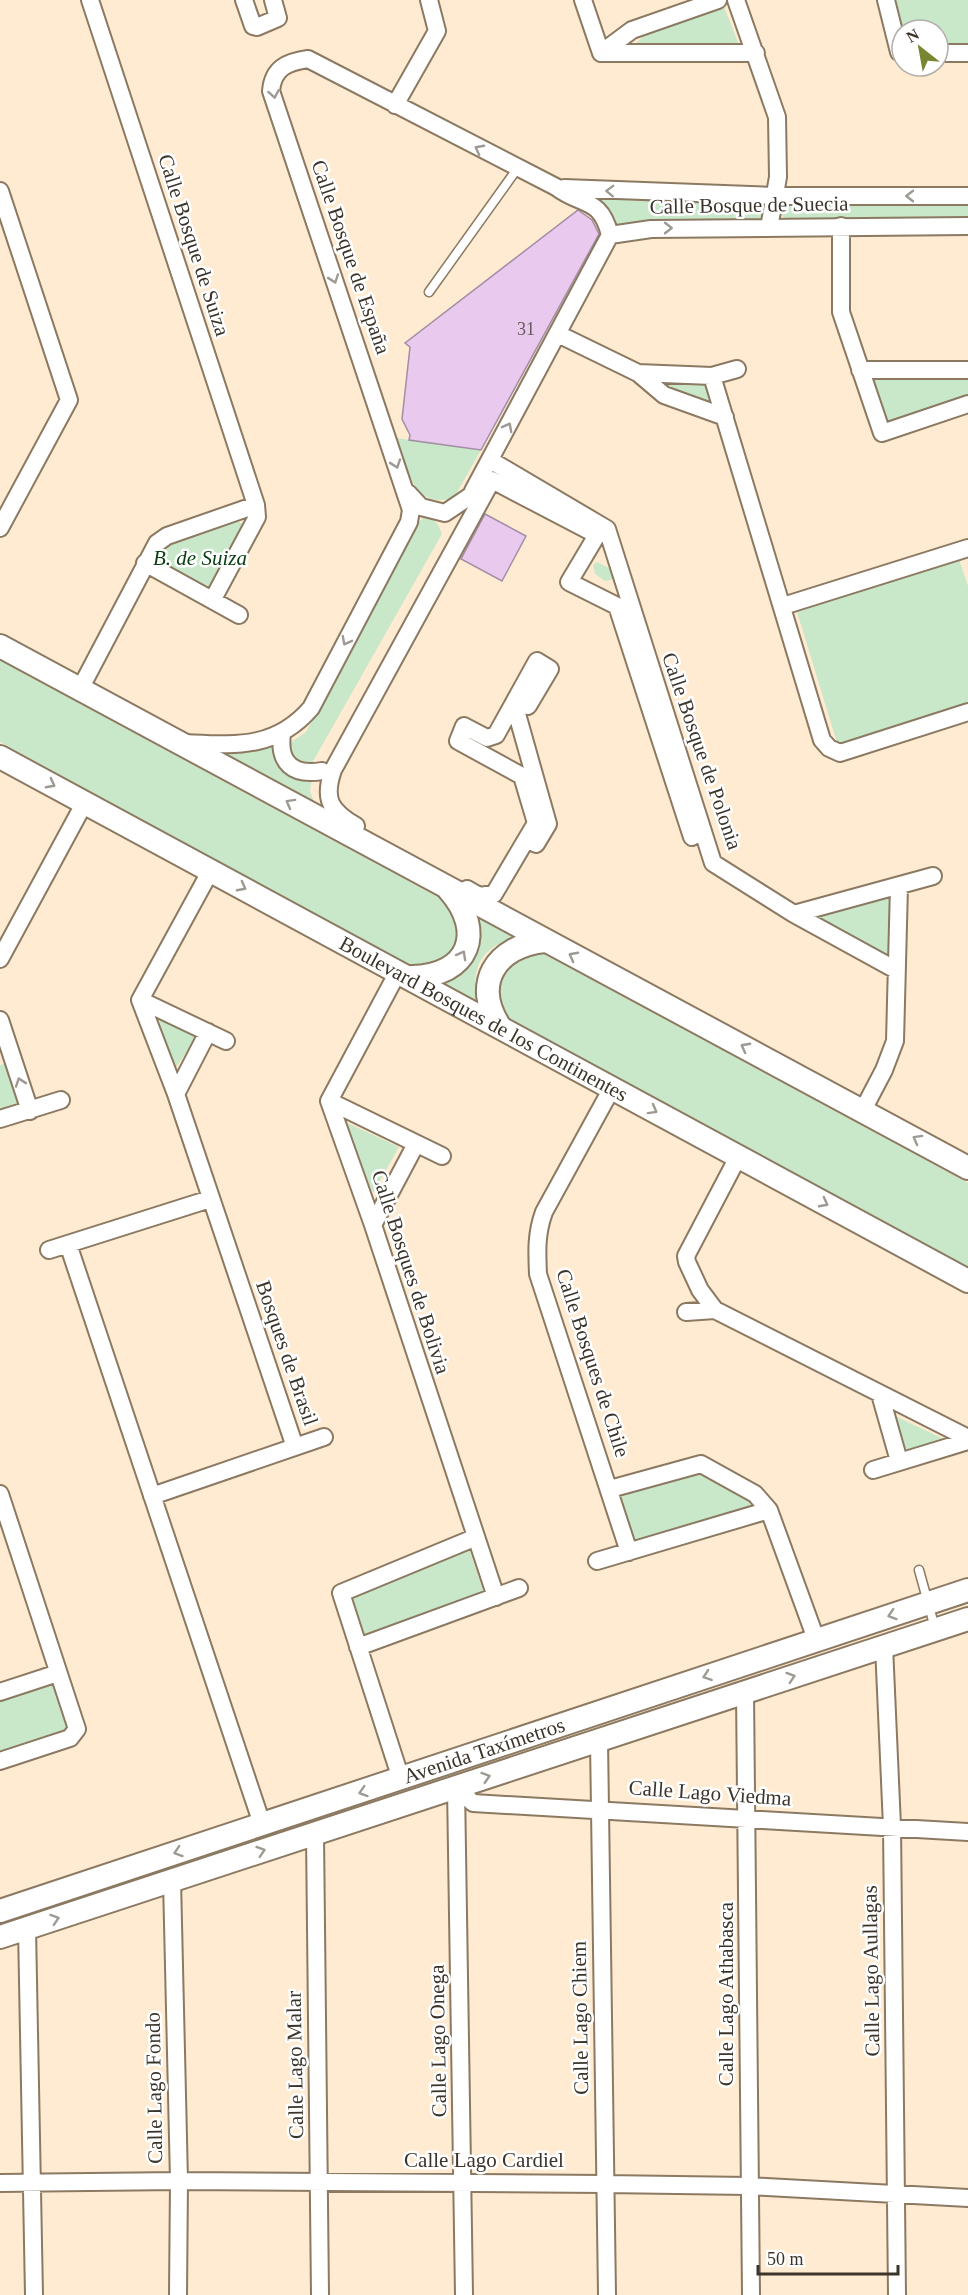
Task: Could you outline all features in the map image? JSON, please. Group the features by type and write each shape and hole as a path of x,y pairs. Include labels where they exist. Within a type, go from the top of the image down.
{"street":[{"name":"Calle Bosque de Suiza","path":"90,0 256,505"},
{"path":"244,0 253,26 256,27 278,18 273,0"},
{"path":"395,105 436,34 437,23 429,0"},
{"path":"583,0 601,53"},
{"path":"601,53 632,30 718,0"},
{"path":"736,0 777,117 778,160 769,228"},
{"path":"886,0 891,18"},
{"path":"950,52 968,53"},
{"path":"601,53 756,53"},
{"name":"Calle Bosque de Suecia","path":"308,59 517,169 556,187 567,196 591,203 606,221 610,236 651,229 968,226"},
{"name":"Calle Bosque de España","path":"179,743 237,746 282,734 297,725 311,708 406,528 411,510 271,91 272,79 279,68 290,62 308,59"},
{"name":"Calle Bosque de Suecia","path":"556,187 774,196 968,196"},
{"path":"0,191 69,400 0,528"},
{"path":"841,226 841,312 882,433 968,404"},
{"path":"340,830 321,801 317,787 322,771 610,236"},
{"path":"558,334 638,373 664,395 725,417"},
{"path":"638,373 712,376 737,369"},
{"path":"860,370 968,370"},
{"path":"712,376 822,740 829,748 840,753 968,712"},
{"path":"490,460 607,530 580,578 627,600"},
{"path":"493,752 550,669 537,662 496,735 487,738 464,726 458,741 522,776 536,823 494,894 479,896 459,885 338,816 329,801 328,786 333,770 492,480 597,535 569,582 617,606 692,837"},
{"path":"405,490 421,507 445,513 470,496"},
{"path":"80,691 145,563 162,539 256,505 256,517 213,599"},
{"name":"Calle Bosque de Polonia","path":"607,530 627,600 713,863 794,914 896,970"},
{"path":"783,606 968,548"},
{"path":"145,563 239,615"},
{"path":"0,646 968,1168"},
{"path":"495,913 548,824 535,774 523,710 540,672"},
{"path":"282,734 280,748 283,759 297,771 309,773 322,771"},
{"path":"467,738 535,774"},
{"name":"Boulevard Bosques de los Continentes","path":"0,757 405,974 968,1281"},
{"path":"0,959 85,802"},
{"path":"211,870 140,1000 226,1041"},
{"path":"794,914 933,876"},
{"path":"442,1155 329,1101 405,974 437,975 455,967 466,948 469,924 454,896 444,885"},
{"path":"862,1110 884,1070 895,1041 899,886"},
{"path":"500,1027 492,1015 486,995 488,982 496,966 508,952 518,946 545,941"},
{"name":"Bosques de Brasil","path":"140,1000 176,1094 295,1448 152,1496"},
{"path":"0,1020 5,1055 30,1111"},
{"path":"176,1094 208,1032"},
{"name":"Calle Bosques de Chile","path":"612,1088 544,1212 538,1228 537,1247 538,1274 629,1552"},
{"path":"0,1119 61,1100"},
{"name":"Calle Bosques de Bolivia","path":"329,1101 373,1225 474,1538 496,1597"},
{"path":"373,1225 416,1144"},
{"path":"738,1157 686,1256 700,1290 715,1310 968,1439"},
{"path":"49,1250 210,1198"},
{"path":"68,1244 262,1824"},
{"path":"686,1312 715,1310"},
{"path":"880,1394 899,1461"},
{"path":"295,1448 324,1437"},
{"path":"873,1470 968,1439"},
{"name":"Calle Bosques de Chile","path":"610,1489 701,1464 755,1494 769,1510 816,1639"},
{"path":"0,1494 77,1725 76,1732 70,1738 0,1761"},
{"path":"597,1561 769,1510"},
{"path":"401,1779 341,1598 342,1591 474,1538"},
{"path":"358,1647 519,1588"},
{"name":"Avenida Taxímetros","path":"0,1911 968,1590"},
{"name":"Avenida Taxímetros","path":"0,1937 968,1619"},
{"name":"Calle Lago Aullagas","path":"884,1646 892,1826 897,2295"},
{"path":"0,1692 58,1673"},
{"name":"Calle Lago Athabasca","path":"745,1692 751,2295"},
{"path":"650,1695 658,1722"},
{"name":"Calle Lago Chiem","path":"599,1740 604,2184 608,2295"},
{"name":"Calle Lago Viedma","path":"456,1787 472,1803 600,1808 968,1832"},
{"name":"Calle Lago Onega","path":"456,1787 465,2295"},
{"name":"Calle Lago Malar","path":"315,1834 320,2295"},
{"name":"Calle Lago Fondo","path":"172,1880 179,2181 178,2295"},
{"path":"27,1928 34,2295"},
{"name":"Calle Lago Cardiel","path":"0,2183 318,2181 749,2186 968,2198"}],"lane":[{"path":"429,292 517,169"},
{"path":"919,1570 935,1629"}],"green space":[{"path":"895,0 968,0 968,45 950,45 950,18 899,18"},
{"path":"723,4 739,45 636,44 649,29"},
{"path":"596,196 633,201 756,201 762,205 761,218 649,219 616,226 612,215"},
{"path":"968,203 968,220 789,220 782,216 780,211 782,204"},
{"path":"968,376 968,400 892,425 886,423 870,378"},
{"path":"709,378 714,407 668,389 662,379"},
{"path":"397,438 481,450 454,498 440,500 429,498 414,484"},
{"path":"423,518 436,522 442,534 311,765 295,763 288,744 306,732 416,525"},
{"name":"B. de Suiza","path":"230,521 248,526 214,590 208,590 160,564 157,557 167,542"},
{"path":"959,559 968,586 968,704 838,746 797,612"},
{"path":"597,562 613,570 614,579 605,581 595,574 593,565"},
{"path":"0,658 32,678 449,903 462,923 453,962 410,966 0,742"},
{"path":"271,743 277,761 312,777 310,791 315,805 195,746"},
{"path":"890,897 888,955 815,918"},
{"path":"474,914 514,938 493,948 480,961 475,979 476,1002 433,978 444,977"},
{"path":"526,952 542,953 968,1183 968,1268 505,1019 499,1010 497,977"},
{"path":"164,1015 192,1029 195,1039 177,1066 172,1064 159,1020"},
{"path":"7,1063 19,1102 0,1109 0,1065"},
{"path":"341,1120 399,1147 373,1193"},
{"path":"891,1414 950,1442 913,1452 903,1447"},
{"path":"701,1469 754,1501 746,1510 639,1543 632,1537 620,1494"},
{"path":"469,1549 484,1593 364,1634 351,1593"},
{"path":"47,1681 56,1685 71,1727 0,1751 0,1698"}],"building":[{"path":"578,210 592,220 599,234 481,450 409,440 410,435 402,419 410,347 405,343"},
{"path":"485,514 526,536 502,581 461,559"}]}
